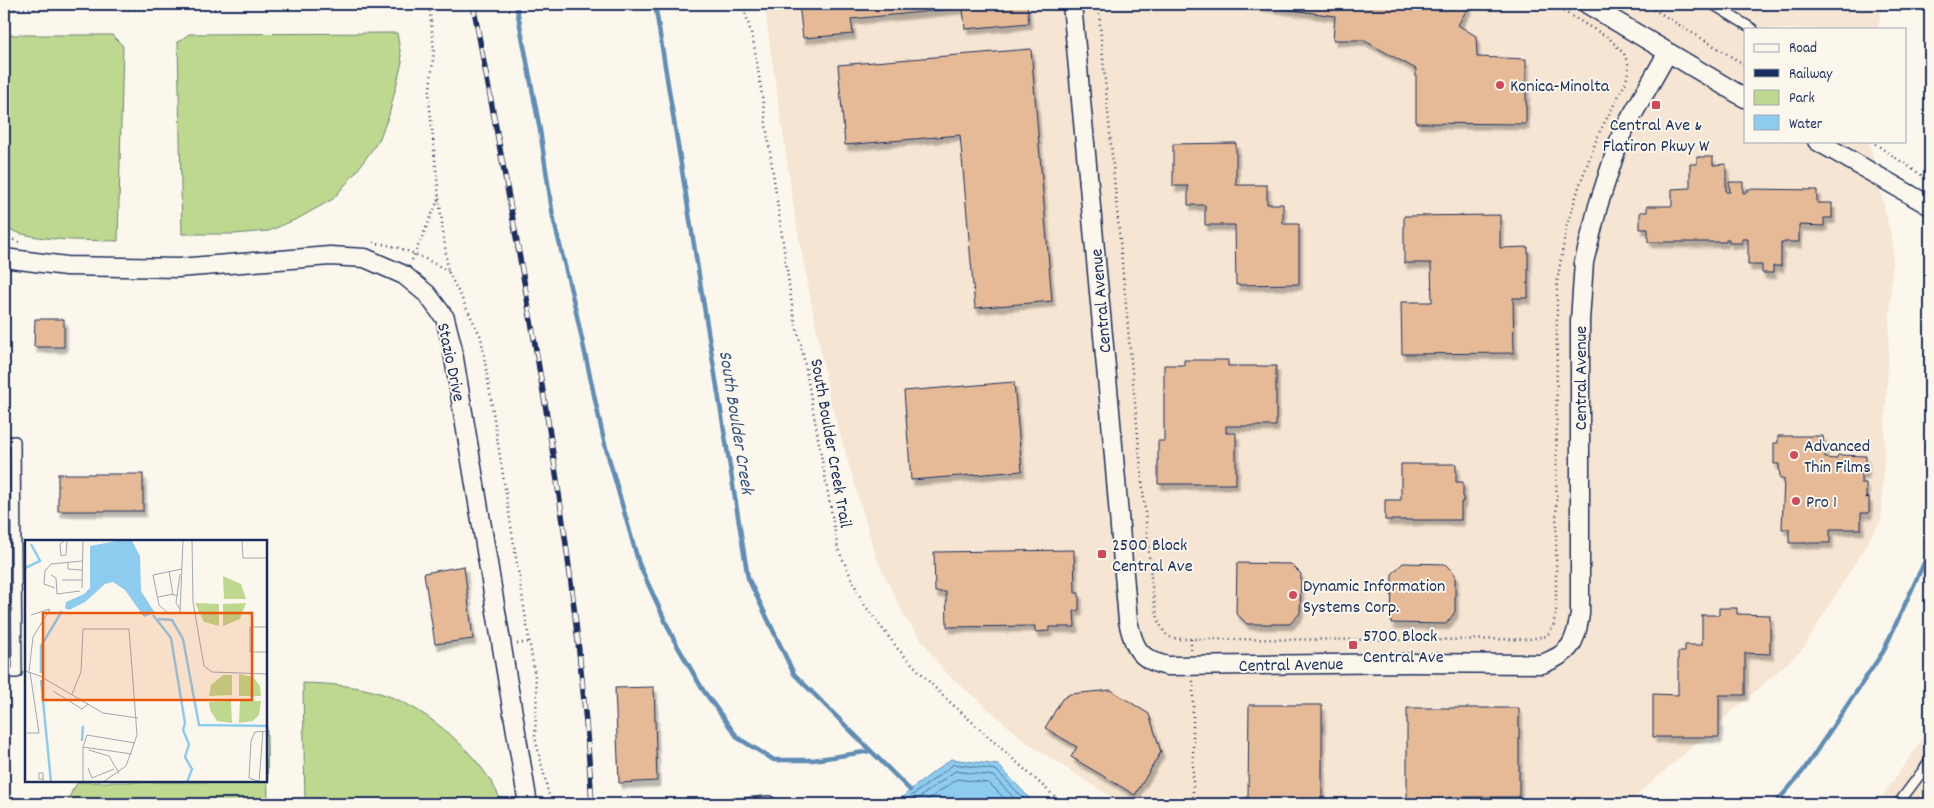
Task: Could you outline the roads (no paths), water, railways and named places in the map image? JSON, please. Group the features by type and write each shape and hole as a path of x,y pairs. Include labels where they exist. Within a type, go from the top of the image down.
{"street":[{"name":"Central Avenue","path":"1072,4 1128,622 1134,645 1142,654 1151,660 1168,666 1364,663 1542,664 1560,657 1576,637 1580,614 1580,321 1584,262 1598,206 1621,135 1668,52"},
{"path":"1587,4 1744,97"},
{"path":"1819,142 1930,206"},
{"name":"Stazio Drive","path":"4,258 66,266 178,268 330,256 365,258 404,275 427,294 445,318 452,346 528,804"}],"lane":[{"path":"1712,4 1751,28"},
{"path":"4,442 16,442 17,673 4,673"},
{"path":"1898,804 1930,761"},
{"path":"734,804 769,800 774,804"}],"water":[{"path":"951,759 998,765 1035,804 895,804 910,790"}],"waterway":[{"path":"516,4 540,130 553,217 604,441 639,564 674,640 703,690 738,738 774,760 813,760 871,751"},
{"name":"South Boulder Creek","path":"655,4 748,578 794,674 910,790"},
{"path":"1775,804 1803,771 1883,652 1930,550"}],"railway":[{"path":"473,4 545,402 574,603 592,804"}],"place":[{"name":"Konica-Minolta","path":"1500,85"},
{"name":"Central Ave & Flatiron Pkwy W","path":"1656,105"},
{"name":"Advanced Thin Films","path":"1794,455"},
{"name":"Pro 1","path":"1796,501"},
{"name":"2500 Block Central Ave","path":"1102,554"},
{"name":"Dynamic Information Systems Corp.","path":"1293,595"},
{"name":"5700 Block Central Ave","path":"1353,645"}]}
